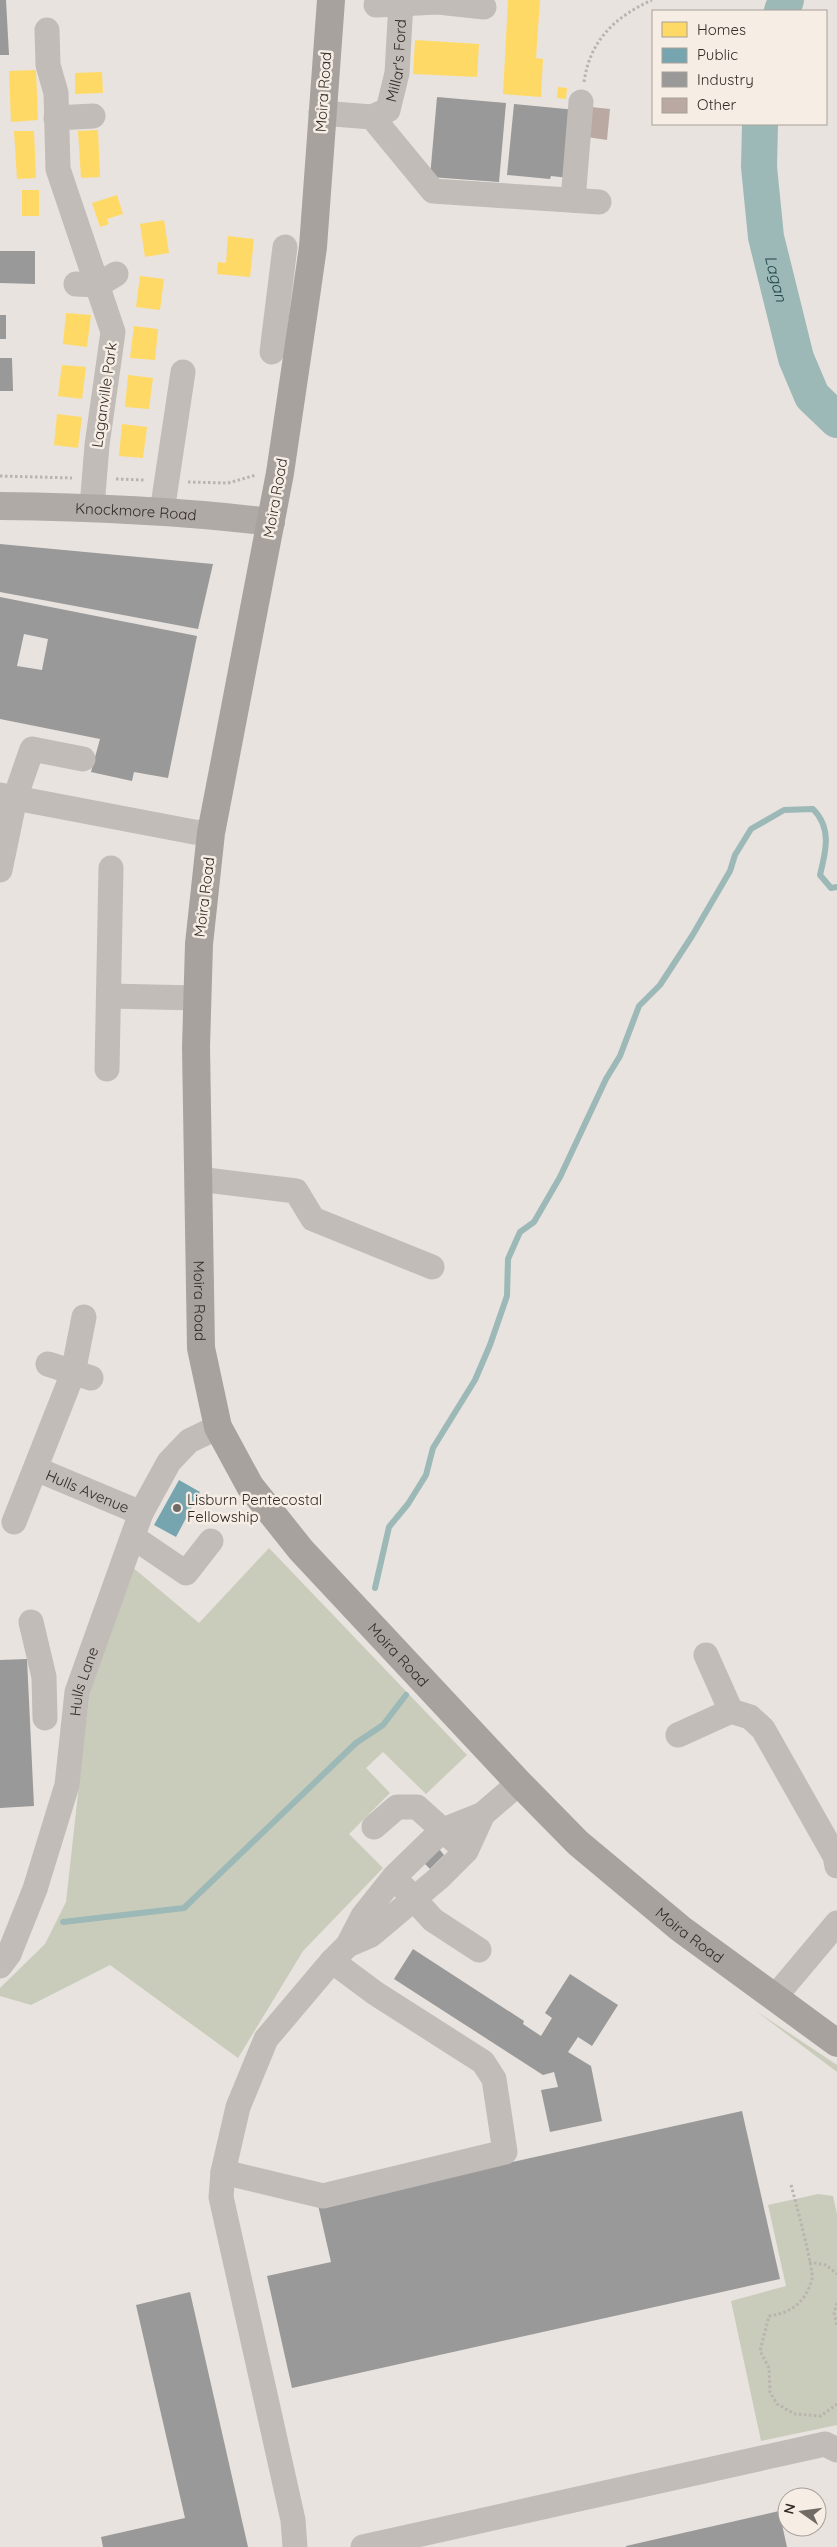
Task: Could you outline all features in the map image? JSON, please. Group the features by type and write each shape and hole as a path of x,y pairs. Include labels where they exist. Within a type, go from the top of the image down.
{"highway":[{"name":"Moira Road","path":"331,0 312,247 305,303 280,473 211,833 198,944 200,1348 218,1427 250,1486 301,1550 519,1783 578,1843 680,1929 837,2043"}],"main road":[{"name":"Knockmore Road","path":"0,506 92,507 217,515 271,522"}],"street":[{"name":"Millar's Ford","path":"376,5 438,2 484,7"},
{"name":"Millar's Ford","path":"321,113 372,118 388,110 397,73 401,4"},
{"name":"Laganville Park","path":"47,30 48,65 56,93 58,169 113,332 92,507"},
{"path":"573,200 581,102"},
{"path":"56,118 94,116"},
{"path":"372,118 432,190 599,202"},
{"path":"272,352 285,247"},
{"path":"278,299 305,303"},
{"path":"162,512 183,372"},
{"path":"0,870 7,796 32,749 83,759"},
{"path":"7,796 194,832 211,833"},
{"path":"107,1069 110,996 111,868"},
{"path":"110,996 197,998"},
{"path":"198,1179 296,1191 313,1219 432,1267"},
{"name":"Hulls Avenue","path":"14,1522 36,1469 82,1376 84,1317"},
{"path":"48,1364 82,1376"},
{"name":"Hulls Lane","path":"0,1966 10,1954 35,1889 66,1786 77,1692 141,1513 169,1462 189,1441 218,1427"},
{"name":"Hulls Avenue","path":"36,1469 141,1513"},
{"path":"133,1537 186,1573 211,1541"},
{"path":"31,1622 44,1677 44,1718"},
{"path":"706,1655 731,1710 750,1717 764,1729 835,1856 837,1866"},
{"path":"678,1735 731,1710"},
{"path":"295,2547 293,2520 221,2197 223,2172 238,2107 266,2039 340,1953 363,1916 394,1876 443,1830 483,1814 519,1783"},
{"path":"374,1827 397,1806 417,1807 466,1852"},
{"path":"340,1953 372,1935 466,1852 483,1814"},
{"path":"394,1876 433,1920 479,1950"},
{"path":"774,1998 837,1923"},
{"path":"223,2172 323,2196 505,2152 494,2079 483,2062 375,1993 340,1953"},
{"path":"363,2547 825,2444 837,2450"}],"path":[{"path":"581,102 584,76 595,42 630,10 652,0"},
{"path":"0,476 228,482 252,476 280,473"},
{"path":"791,2185 812,2277 801,2302 784,2314 769,2316 760,2351 769,2368 770,2392 777,2404 795,2414 821,2416 837,2404"},
{"path":"809,2262 826,2265 837,2274"},
{"path":"837,2303 834,2313 837,2325"}],"green space":[{"path":"269,1548 467,1755 426,1794 383,1752 366,1768 390,1793 349,1834 383,1868 303,1951 238,2058 110,1965 31,2005 0,1996 0,1988 45,1944 66,1902 90,1686 131,1566 199,1623"},
{"path":"756,2011 837,2065 837,2072"},
{"path":"818,2194 833,2196 837,2214 837,2425 761,2441 731,2301 786,2286 768,2205"}],"building: Homes":[{"path":"508,0 540,0 536,58 543,59 541,97 503,94"},
{"path":"415,40 479,44 477,77 413,74"},
{"path":"36,70 38,120 11,122 9,71"},
{"path":"102,72 103,93 75,94 75,73"},
{"path":"558,87 567,88 566,99 557,98"},
{"path":"98,130 100,177 81,178 78,131"},
{"path":"14,131 34,131 36,178 17,179"},
{"path":"22,190 39,190 39,216 22,216"},
{"path":"117,195 123,214 107,219 109,224 100,227 92,203"},
{"path":"164,220 169,253 145,257 140,224"},
{"path":"228,236 254,239 250,277 217,274 218,262 226,263"},
{"path":"140,276 164,279 160,310 136,307"},
{"path":"66,313 91,315 87,347 63,344"},
{"path":"134,326 158,329 155,360 130,358"},
{"path":"62,365 86,367 82,399 58,396"},
{"path":"128,375 153,378 149,409 125,407"},
{"path":"57,414 82,417 78,448 54,445"},
{"path":"122,424 147,427 143,458 119,456"}],"building: Public":[{"name":"Lisburn Pentecostal Fellowship","path":"179,1480 200,1492 176,1537 154,1525"}],"building: Industry":[{"path":"0,0 6,0 9,55 0,55"},
{"path":"437,97 506,103 499,182 430,177"},
{"path":"514,104 576,110 569,178 551,176 550,179 507,175"},
{"path":"0,251 35,251 35,284 0,283"},
{"path":"0,315 6,315 6,339 0,339"},
{"path":"0,358 12,358 13,391 0,391"},
{"path":"0,544 213,564 198,629 0,592"},
{"path":"0,597 197,636 168,778 134,772 132,781 91,772 100,739 0,719","holes":["24,634 48,639 42,670 17,666"]},
{"path":"27,1659 34,1806 0,1808 0,1660"},
{"path":"435,1844 444,1855 430,1869 420,1859"},
{"path":"413,1949 524,2021 523,2024 541,2036 552,2018 545,2013 570,1974 618,2005 592,2046 578,2037 568,2052 591,2066 602,2121 550,2132 541,2090 558,2087 554,2072 543,2075 394,1979"},
{"path":"742,2111 780,2279 292,2388 267,2276 331,2262 318,2205"},
{"path":"190,2292 248,2547 103,2547 101,2537 185,2518 136,2305"},
{"path":"777,2511 777,2537 785,2537 787,2547 626,2547"}],"building: Other":[{"path":"591,107 610,109 607,140 587,137"}],"waterway":[{"name":"Lagan","path":"782,10 786,0"},
{"name":"Lagan","path":"760,125 759,167 766,237 796,358 812,396 837,420"},
{"path":"375,1588 389,1527 408,1504 426,1475 433,1448 475,1380 490,1345 507,1296 508,1259 520,1232 534,1222 560,1177 606,1079 620,1056 639,1006 660,985 692,936 730,871 735,855 751,829 784,810 813,809 823,824 826,840 820,875 831,888 837,887"},
{"path":"63,1922 184,1908 356,1743 383,1725 406,1695"}],"place":[{"name":"Lisburn Pentecostal Fellowship","path":"177,1508"}]}
